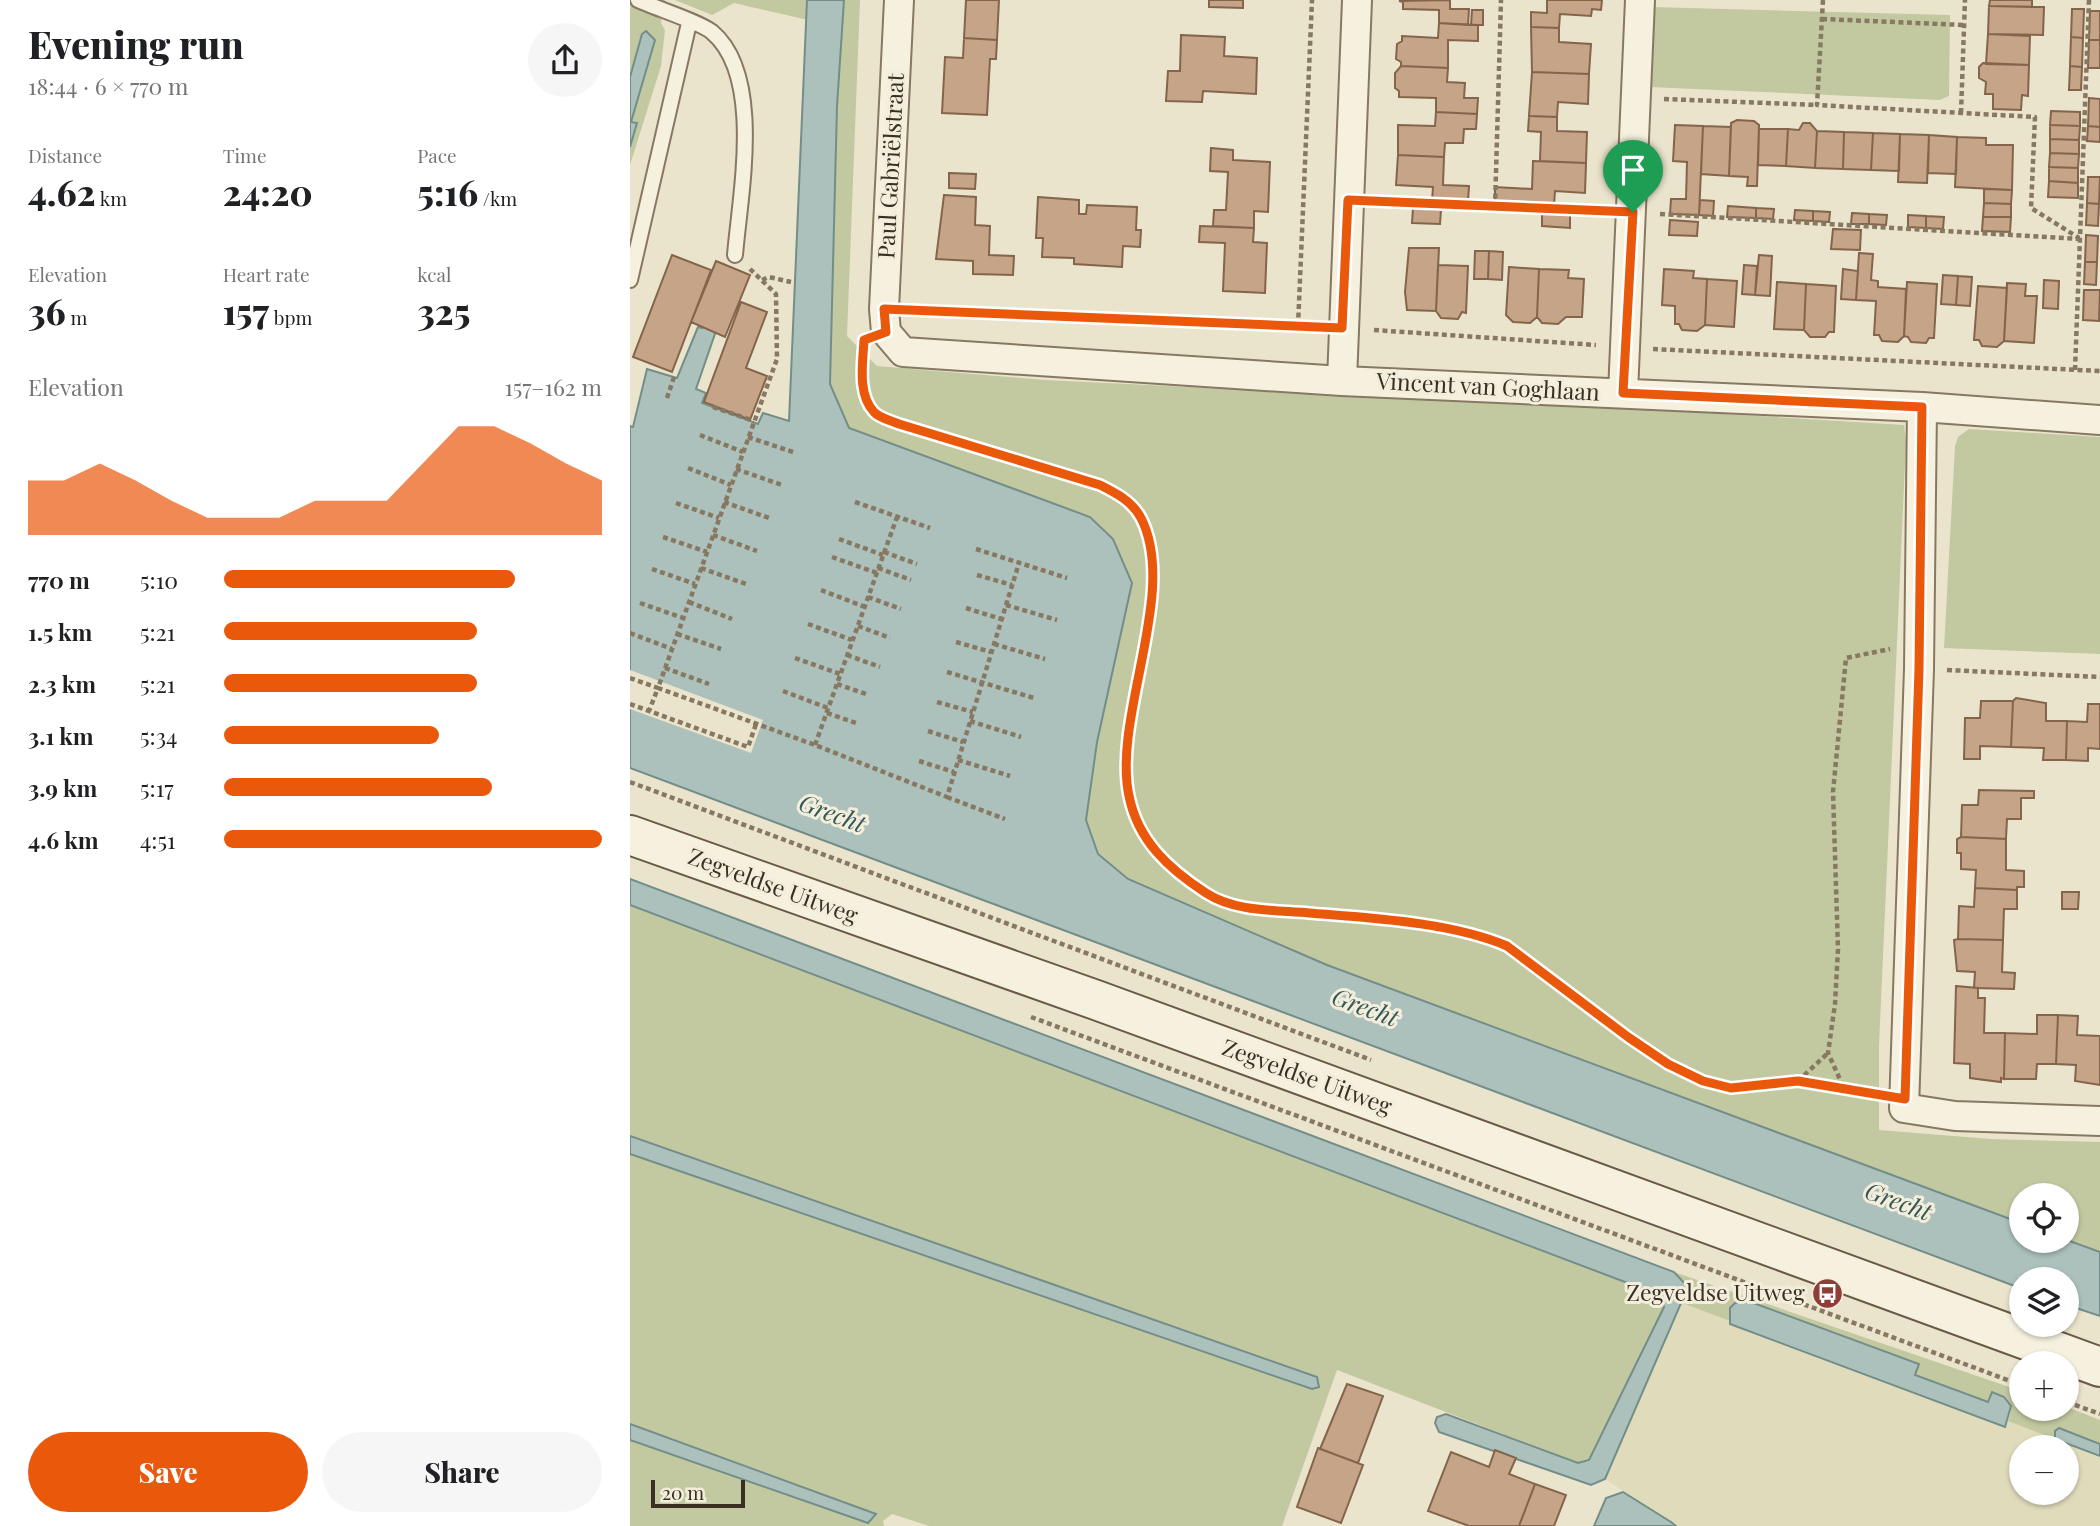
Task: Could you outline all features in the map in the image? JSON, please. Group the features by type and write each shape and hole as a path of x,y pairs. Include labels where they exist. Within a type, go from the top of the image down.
{"street":[{"name":"Paul Gabriëlstraat","path":"885,321 899,0"},
{"path":"1342,381 1357,0"},
{"path":"1623,393 1633,212 1640,0"},
{"name":"Vincent van Goghlaan","path":"885,321 903,352 1342,381 1922,407 2100,420"},
{"path":"1922,407 1919,657 1904,1108 1955,1116 2100,1121"},
{"name":"Zegveldse Uitweg","path":"630,835 1108,1004 2100,1367"}],"lane":[{"path":"638,0 711,32 735,62 746,106 736,255"},
{"path":"630,280 689,23"}],"path":[{"path":"1298,326 1312,0"},
{"path":"1495,207 1501,0"},
{"path":"1816,105 1823,0"},
{"path":"1961,113 1965,0"},
{"path":"2075,370 2089,0"},
{"path":"1822,19 1964,25"},
{"path":"1636,98 2035,117 2031,208 2080,239"},
{"path":"1348,200 1633,212 2080,239"},
{"path":"649,711 777,359 776,294 736,255"},
{"path":"762,280 769,277 791,282"},
{"path":"1905,1099 1798,1081 1731,1088 1684,1072 1628,1037 1507,946 1488,938 1376,919 1266,911 1209,895 1168,866 1147,842 1128,795 1128,748 1151,579 1149,547 1140,517 1122,496 1100,485 899,424 875,413 867,401 862,376 864,340 885,321 1298,326 1627,347 2100,371"},
{"path":"667,398 674,377"},
{"path":"713,407 754,421"},
{"path":"700,436 743,452"},
{"path":"748,437 793,452"},
{"path":"688,468 731,485"},
{"path":"736,469 782,485"},
{"path":"724,502 769,518"},
{"path":"855,502 930,528"},
{"path":"676,503 719,518"},
{"path":"815,745 897,517"},
{"path":"713,535 757,551"},
{"path":"663,537 707,552"},
{"path":"839,539 917,564"},
{"path":"976,549 1067,578"},
{"path":"832,556 911,580"},
{"path":"947,797 1019,563"},
{"path":"701,568 746,584"},
{"path":"652,569 695,584"},
{"path":"977,575 1012,585"},
{"path":"821,590 865,607"},
{"path":"868,597 901,609"},
{"path":"689,601 732,619"},
{"path":"640,603 683,618"},
{"path":"1006,605 1057,620"},
{"path":"967,608 1001,619"},
{"path":"808,624 852,640"},
{"path":"858,626 890,638"},
{"path":"630,633 672,649"},
{"path":"677,634 721,649"},
{"path":"956,642 991,652"},
{"path":"994,644 1045,659"},
{"path":"847,655 880,667"},
{"path":"1843,1087 1828,1053 1835,1004 1838,949 1833,792 1846,658 1919,657 2100,677"},
{"path":"795,658 840,674"},
{"path":"665,668 709,684"},
{"path":"947,672 1034,698"},
{"path":"630,678 815,745 1005,819"},
{"path":"837,684 869,695"},
{"path":"783,691 859,724"},
{"path":"937,702 973,712"},
{"path":"630,704 748,747 756,724"},
{"path":"970,721 1021,737"},
{"path":"928,731 963,742"},
{"path":"958,760 1010,776"},
{"path":"919,761 954,772"},
{"path":"630,782 1378,1062"},
{"name":"Zegveldse Uitweg","path":"1028,1016 2009,1381"},
{"path":"1798,1081 1828,1053"},
{"path":"2079,1406 2100,1414"}],"shaded area":[{"path":"1682,1303 2005,1427 2008,1421 2045,1435 2009,1435 2009,1505 2079,1505 2079,1448 2100,1456 2100,1526 1676,1526 1605,1479"}],"green space":[{"path":"630,0 665,0 661,23 665,30 661,66 630,165 630,147 637,124 631,122 655,41 642,34 630,77"},
{"path":"675,0 807,0 808,20 734,3 712,15"},
{"path":"844,0 860,0 847,336 877,366 1045,380 1646,409 1904,425 1906,441 1879,1046 1879,1130 1991,1139 2100,1142 2100,1252 2079,1244 2079,1183 2009,1183 2009,1219 1327,965 1128,879 1098,854 1086,820 1097,742 1090,517 849,428 830,384 837,106"},
{"path":"1652,7 1950,15 1949,96 1940,100 1649,87"},
{"path":"1969,429 2100,437 2100,654 1944,648 1955,446 1958,437"},
{"path":"630,905 1662,1296 1664,1306 1589,1460 1578,1463 1337,1370 1282,1526 929,1526 892,1514 883,1521 884,1526 630,1526 630,1440 868,1523 875,1514 630,1424 630,1154 1312,1389 1319,1386 1317,1377 630,1136"},
{"path":"1674,1272 2009,1387 2009,1405 1993,1392 1988,1402 1915,1375 1919,1364 1740,1301 1730,1308 1730,1321 1682,1303 1688,1287"},
{"path":"2079,1412 2100,1420 2100,1444 2059,1428 2055,1435 2045,1435 2008,1421 2009,1418 2009,1421 2079,1421"}],"water":[{"name":"Grecht","path":"807,0 844,0 837,106 830,384 849,428 1090,517 1113,539 1132,583 1097,742 1086,820 1098,854 1128,879 1327,965 2009,1219 2009,1253 2079,1253 2079,1244 2100,1252 2100,1316 2079,1309 2079,1267 2009,1267 2009,1284 630,768 630,426 633,427 647,369 677,378 698,327 702,328 707,316 718,325 696,389 706,393 702,403 758,424 763,413 789,421"},
{"path":"646,31 655,40 631,122 637,123 630,147 630,77 642,34"},
{"path":"630,879 1674,1272 1688,1287 1605,1479 1591,1485 1439,1432 1435,1423 1437,1417 1446,1414 1578,1463 1589,1460 1664,1307 1662,1296 630,905"},
{"path":"630,1136 1317,1377 1319,1387 1312,1389 630,1154"},
{"path":"1748,1301 1919,1364 1915,1375 1988,1402 1992,1392 2004,1397 2009,1403 2005,1427 1730,1324 1730,1308 1735,1303"},
{"path":"630,1424 876,1514 868,1523 630,1440"},
{"path":"2059,1428 2077,1435 2055,1435"},
{"path":"2079,1436 2100,1444 2100,1456 2079,1448"},
{"path":"1623,1492 1676,1526 1594,1526 1606,1498"}],"pier":[{"path":"630,670 763,720 751,753 630,709"}],"building":[{"path":"966,0 999,0 997,40 964,38"},
{"path":"1209,0 1243,0 1243,8 1209,7"},
{"path":"1450,0 1450,9 1469,9 1468,25 1439,23 1439,10 1403,9 1403,2 1399,1"},
{"path":"1547,0 1602,0 1601,10 1592,9 1591,16 1560,14 1559,28 1531,27 1531,12 1547,13"},
{"path":"1990,0 2032,0 2032,7 1989,6"},
{"path":"1989,6 2044,7 2043,35 1988,34"},
{"path":"2072,9 2084,9 2083,38 2071,37"},
{"path":"1472,10 1483,10 1483,25 1471,25"},
{"path":"2090,11 2100,11 2100,40 2089,40"},
{"path":"1439,23 1478,25 1478,41 1448,40 1448,68 1401,66 1401,62 1396,59 1397,44 1402,41 1402,36 1438,38"},
{"path":"1531,27 1559,28 1559,42 1591,44 1589,74 1532,72"},
{"path":"1988,34 2030,36 2029,65 1986,64"},
{"path":"1181,35 1225,37 1224,56 1257,58 1256,94 1203,91 1202,102 1166,101 1168,71 1180,71"},
{"path":"2071,37 2083,38 2082,67 2070,66"},
{"path":"964,38 997,40 996,59 990,59 987,115 942,113 945,57 963,58"},
{"path":"2089,40 2100,40 2100,68 2088,68"},
{"path":"1983,63 2029,65 2028,96 2022,95 2021,110 1993,109 1993,94 1985,94 1986,82 1979,78 1979,67"},
{"path":"1401,66 1448,68 1447,82 1465,83 1464,98 1478,98 1477,114 1436,112 1436,98 1399,97 1399,91 1395,88 1395,73"},
{"path":"2070,66 2082,67 2081,90 2069,90"},
{"path":"1532,72 1589,74 1588,104 1558,102 1557,117 1529,116"},
{"path":"2089,98 2100,99 2100,127 2088,126"},
{"path":"2051,111 2080,112 2080,126 2050,125"},
{"path":"1436,112 1477,114 1476,129 1464,129 1463,143 1445,143 1444,157 1398,155 1398,125 1435,126"},
{"path":"1529,116 1557,117 1557,131 1587,132 1586,163 1540,161 1541,132 1528,131"},
{"path":"1737,120 1754,121 1759,125 1757,186 1747,186 1748,177 1729,176 1731,123"},
{"path":"1803,123 1810,123 1817,131 1815,168 1786,166 1788,129 1799,130"},
{"path":"1675,125 1703,126 1699,215 1670,214 1671,199 1686,199 1687,162 1673,161"},
{"path":"2050,125 2080,126 2079,140 2050,139"},
{"path":"1703,126 1731,127 1729,176 1701,174"},
{"path":"2088,126 2100,127 2100,142 2087,141"},
{"path":"1759,129 1788,129 1786,166 1758,165"},
{"path":"1817,131 1844,132 1843,169 1815,168"},
{"path":"1844,132 1873,133 1871,170 1843,169"},
{"path":"1873,133 1900,134 1899,171 1871,170"},
{"path":"1900,134 1929,135 1927,183 1898,182"},
{"path":"1929,135 1957,137 1956,174 1928,173"},
{"path":"1957,137 1986,138 1986,145 2013,145 2012,190 1955,187"},
{"path":"2050,139 2079,140 2079,154 2050,153"},
{"path":"1211,148 1233,150 1233,160 1270,162 1268,212 1254,211 1254,228 1213,226 1214,210 1226,210 1228,172 1210,171"},
{"path":"2050,153 2079,154 2078,168 2049,167"},
{"path":"1398,155 1444,157 1443,185 1469,186 1468,202 1432,201 1433,187 1396,185"},
{"path":"1533,161 1586,163 1585,193 1555,191 1554,205 1495,203 1495,187 1532,189"},
{"path":"2049,167 2078,168 2078,183 2049,181"},
{"path":"949,173 976,174 975,189 949,188"},
{"path":"2088,177 2100,177 2099,204 2087,203"},
{"path":"2049,181 2078,183 2078,198 2048,197"},
{"path":"1984,189 2012,190 2011,204 1984,203"},
{"path":"944,195 976,197 975,225 990,226 989,255 1014,256 1013,275 973,274 973,261 936,259"},
{"path":"1038,197 1079,200 1079,214 1086,214 1087,205 1137,207 1136,230 1141,230 1140,247 1123,246 1122,267 1074,264 1074,258 1042,257 1043,238 1036,238"},
{"path":"1700,200 1714,201 1713,216 1699,215"},
{"path":"1984,203 2011,204 2011,217 1983,217"},
{"path":"2087,203 2099,204 2098,226 2086,225"},
{"path":"1728,206 1756,208 1756,218 1727,217"},
{"path":"1413,208 1441,210 1440,224 1412,223"},
{"path":"1756,208 1774,209 1773,219 1756,218"},
{"path":"1795,210 1813,211 1813,221 1794,220"},
{"path":"1813,211 1830,212 1829,222 1813,221"},
{"path":"1542,212 1570,213 1570,228 1542,226"},
{"path":"1852,213 1869,214 1869,224 1851,224"},
{"path":"1869,214 1887,215 1886,225 1869,224"},
{"path":"1908,215 1926,216 1926,228 1908,227"},
{"path":"1926,216 1944,217 1943,229 1926,228"},
{"path":"1983,217 2011,217 2010,232 1982,231"},
{"path":"1670,220 1698,222 1697,236 1669,235"},
{"path":"1200,226 1254,228 1253,242 1267,243 1265,293 1223,291 1225,243 1199,242"},
{"path":"1833,229 1861,230 1860,250 1831,249"},
{"path":"2086,235 2098,236 2097,262 2085,262"},
{"path":"1409,248 1439,248 1436,311 1407,310 1405,292"},
{"path":"1475,251 1489,251 1488,279 1474,279"},
{"path":"1489,251 1503,252 1502,280 1488,279"},
{"path":"1859,253 1873,254 1871,280 1878,281 1878,287 1906,289 1904,336 1898,342 1882,341 1879,335 1874,335 1876,301 1856,300"},
{"path":"672,255 711,270 672,372 633,357"},
{"path":"1759,255 1772,256 1770,296 1755,295"},
{"path":"716,261 750,275 725,337 691,322"},
{"path":"2085,262 2097,262 2096,285 2084,284"},
{"path":"1438,265 1468,266 1466,313 1462,312 1458,319 1441,318 1436,311"},
{"path":"1744,265 1757,266 1755,295 1742,294"},
{"path":"1509,267 1539,269 1537,317 1530,323 1513,322 1506,315"},
{"path":"1539,269 1569,270 1568,278 1584,279 1582,317 1566,317 1558,324 1542,323 1537,317"},
{"path":"1664,269 1694,271 1693,278 1707,279 1705,325 1697,331 1682,330 1679,324 1675,324 1675,306 1662,305"},
{"path":"1843,269 1858,271 1856,300 1841,299"},
{"path":"1943,275 1958,276 1956,305 1941,304"},
{"path":"1958,276 1972,277 1970,306 1956,305"},
{"path":"1707,279 1737,281 1734,327 1705,325"},
{"path":"2044,280 2059,281 2058,309 2043,308"},
{"path":"1777,282 1806,284 1804,330 1774,329"},
{"path":"1907,282 1937,284 1934,338 1929,338 1926,343 1911,342 1904,336"},
{"path":"2007,283 2026,284 2025,296 2037,296 2034,343 2004,341"},
{"path":"1806,284 1836,286 1834,332 1829,332 1825,337 1810,337 1804,330"},
{"path":"1978,286 2007,288 2004,341 1997,347 1982,346 1979,340 1974,340"},
{"path":"2084,290 2100,290 2099,321 2083,320"},
{"path":"741,302 767,312 746,368 767,376 750,420 704,402"},
{"path":"2016,698 2046,703 2046,721 2067,721 2066,760 2043,760 2044,748 2011,747 2013,701"},
{"path":"1981,701 2013,701 2011,747 1980,746 1980,759 1964,759 1965,718 1980,718"},
{"path":"2088,704 2100,704 2100,749 2088,748 2088,761 2066,760 2067,721 2087,722"},
{"path":"1979,790 2034,791 2034,798 2021,798 2021,819 2007,819 2006,839 1961,837 1962,805 1978,805"},
{"path":"1957,839 2006,839 2006,870 2024,871 2024,887 2017,887 2017,890 1975,888 1976,870 1961,869 1961,853 1957,853"},
{"path":"1975,888 2017,890 2017,909 2004,909 2003,940 1958,939 1959,906 1974,907"},
{"path":"2062,892 2079,892 2078,909 2062,909"},
{"path":"1954,940 2003,940 2002,972 2015,973 2014,989 1974,988 1975,972 1957,971"},
{"path":"1956,986 1978,988 1978,998 1985,998 1984,1033 2005,1033 2004,1079 2001,1078 2001,1082 1970,1078 1970,1064 1954,1063"},
{"path":"2037,1015 2058,1015 2056,1064 2037,1064 2036,1079 2004,1079 2005,1033 2037,1034"},
{"path":"2058,1015 2078,1016 2077,1035 2100,1036 2100,1085 2075,1081 2076,1065 2056,1064"},
{"path":"1347,1384 1383,1396 1358,1463 1320,1449"},
{"path":"1318,1448 1363,1465 1341,1523 1297,1507"},
{"path":"1495,1450 1516,1458 1509,1474 1535,1484 1519,1526 1469,1526 1428,1511 1451,1452 1489,1467"},
{"path":"1535,1484 1566,1495 1554,1526 1519,1526"}],"place":[{"name":"Zegveldse Uitweg","path":"1828,1293"}],"route":[{"path":"1348,200 1633,212 1623,393 1922,407 1919,669 1905,1099 1798,1081 1752,1088 1731,1088 1703,1081 1668,1064 1507,946 1488,938 1376,919 1266,911 1209,895 1168,866 1147,842 1128,795 1128,748 1148,621 1151,579 1149,547 1140,517 1122,496 1100,485 899,424 875,413 867,401 862,376 864,340 886,332 884,309 1342,328 1348,200"}]}
